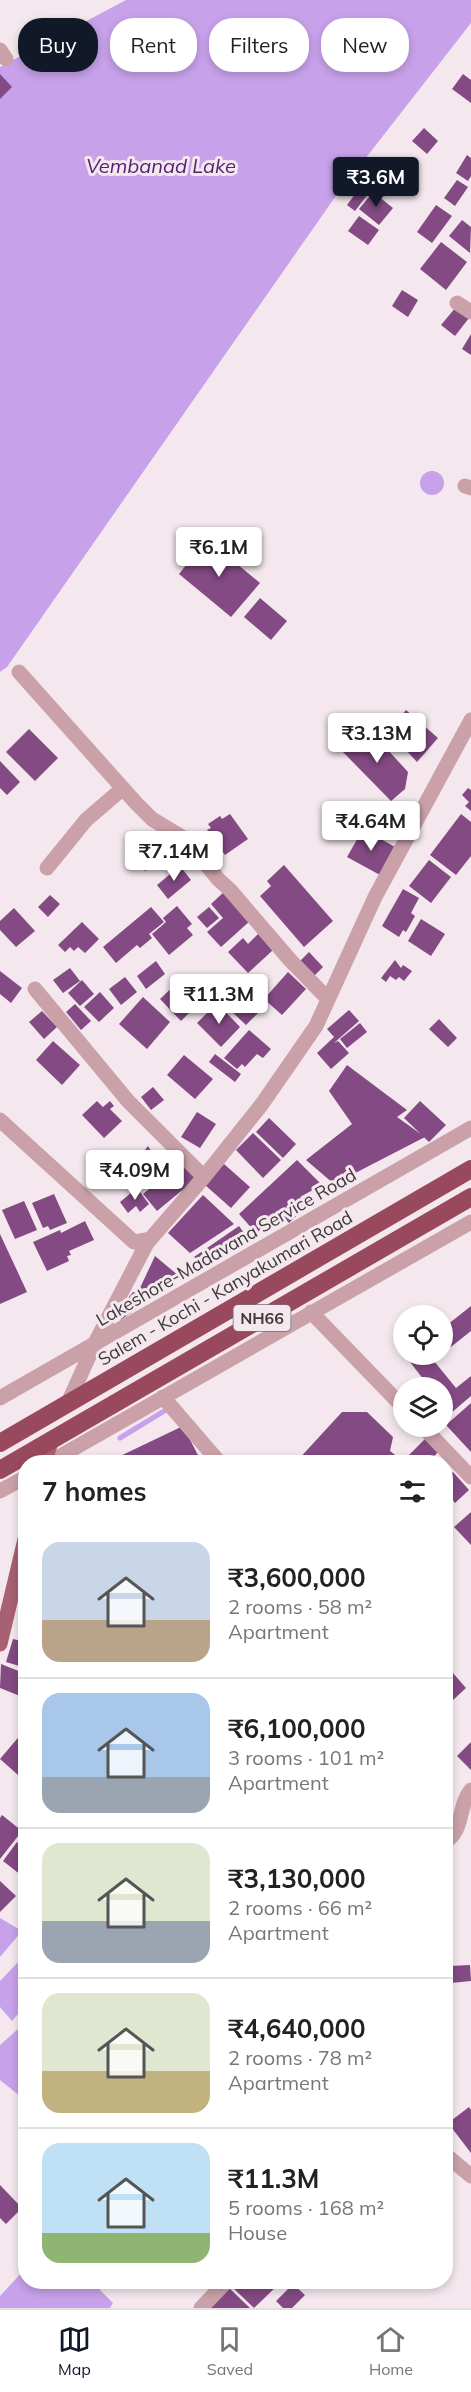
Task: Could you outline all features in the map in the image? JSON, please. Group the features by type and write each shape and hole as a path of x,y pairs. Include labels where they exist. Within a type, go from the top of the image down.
{"highway":[{"name":"Salem - Kochi - Kanyakumari Road","path":"0,1443 471,1169"},
{"name":"NH66","path":"26,1455 471,1197"},
{"path":"52,1440 68,1404"},
{"name":"NH66","path":"0,1470 18,1460"}],"main road":[{"path":"47,1455 52,1440"},
{"path":"0,1644 18,1569"}],"street":[{"path":"457,303 471,312"},
{"path":"19,672 122,789 152,819 185,839 290,960 328,999"},
{"path":"68,1404 94,1345 150,1239 204,1177 262,1104 316,1026 375,897 465,747 471,720"},
{"path":"47,868 86,820 122,789"},
{"path":"35,989 128,1101 204,1177"},
{"path":"0,1120 134,1242 150,1239"},
{"name":"Lakeshore-Madavana Service Road","path":"0,1398 471,1128"},
{"path":"62,1455 471,1222"},
{"path":"311,1312 393,1397"},
{"path":"163,1397 213,1455"},
{"path":"433,1437 450,1455"},
{"path":"453,1458 471,1477"},
{"path":"0,1491 18,1481"},
{"path":"453,1834 461,1820 464,1798 471,1790"},
{"path":"453,2161 471,2176"},
{"path":"201,2308 219,2289"}],"water":[{"name":"Vembanad Lake","path":"126,0 471,0 471,23 333,200 7,667 0,672 0,67 18,57 18,72 98,72 98,18 92,18"},
{"path":"432,471 437,472 443,478 443,488 437,494 432,495 427,494 421,488 420,483 421,478 427,472"},
{"path":"0,1918 18,1929 18,1936 0,1957"},
{"path":"18,1962 18,2014 12,2021 0,2007 0,1981"},
{"path":"18,2029 18,2094 0,2080 0,2045"},
{"path":"18,2277 18,2289 99,2289 113,2303 110,2308 0,2308 0,2296"}],"building":[{"path":"0,74 12,87 0,99"},
{"path":"463,74 471,80 471,103 452,89"},
{"path":"424,128 438,141 427,154 412,141"},
{"path":"467,155 471,158 471,176 468,181 456,173"},
{"path":"403,159 415,169 401,185 389,175"},
{"path":"457,180 468,187 455,206 444,198"},
{"path":"364,182 372,189 355,211 347,205"},
{"path":"373,192 393,208 379,225 359,209"},
{"path":"436,205 452,216 432,243 417,232"},
{"path":"359,216 379,230 368,245 348,231"},
{"path":"462,220 471,227 470,253 449,236"},
{"path":"441,242 467,262 446,290 420,269"},
{"path":"402,290 418,300 408,317 392,306"},
{"path":"456,307 469,318 455,336 441,325"},
{"path":"471,334 471,355 462,349"},
{"path":"207,539 260,583 231,617 179,574"},
{"path":"260,598 287,621 271,640 244,617"},
{"path":"406,710 438,738 417,762 388,731"},
{"path":"362,727 376,737 408,772 405,789 391,801 341,750 357,738"},
{"path":"29,729 58,758 35,781 6,752"},
{"path":"0,761 20,782 7,795 0,788"},
{"path":"468,788 471,790 471,811 465,806 469,802 462,795"},
{"path":"230,814 248,839 225,855 207,830 211,828 208,824 220,816 222,819"},
{"path":"461,814 471,822 471,856 456,875 430,855"},
{"path":"363,829 395,847 380,875 347,857"},
{"path":"162,833 175,850 152,867 149,863 145,871 135,857 142,855 139,850"},
{"path":"429,860 451,877 431,903 409,886"},
{"path":"284,865 333,921 304,947 260,896 271,886 267,881"},
{"path":"180,866 191,880 168,899 157,885"},
{"path":"403,889 419,898 411,913 415,916 406,932 403,930 399,937 382,926"},
{"path":"225,891 251,920 221,947 207,932 223,918 211,904"},
{"path":"50,895 60,904 48,917 38,907"},
{"path":"177,906 192,924 187,928 193,935 169,955 152,934 166,922 163,918"},
{"path":"151,907 164,922 149,934 152,938 140,948 137,945 116,963 103,947"},
{"path":"209,907 219,918 207,928 197,917"},
{"path":"14,908 35,931 16,947 0,930 0,921"},
{"path":"421,919 445,934 431,956 408,941"},
{"path":"82,922 99,939 85,953 78,947 74,951 70,947 65,952 58,945"},
{"path":"258,934 273,950 248,973 228,952 243,938 248,944"},
{"path":"309,952 323,967 314,976 300,961"},
{"path":"395,960 401,968 403,965 412,971 404,981 399,977 396,980 390,976 386,982 381,978"},
{"path":"156,961 165,974 146,989 137,976"},
{"path":"70,968 80,981 63,993 53,980"},
{"path":"0,971 22,988 11,1003 0,994"},
{"path":"288,972 306,989 282,1015 264,999"},
{"path":"125,977 137,992 121,1005 109,989"},
{"path":"82,980 94,994 80,1006 68,993"},
{"path":"179,981 200,1002 181,1021 160,999"},
{"path":"249,987 266,1005 246,1025 228,1008"},
{"path":"100,992 114,1008 99,1022 84,1007"},
{"path":"143,997 170,1022 147,1049 119,1024"},
{"path":"217,1003 240,1027 221,1047 197,1023"},
{"path":"75,1004 91,1021 81,1030 66,1012"},
{"path":"349,1010 359,1021 334,1043 338,1041 349,1053 331,1069 317,1053 334,1037 327,1029"},
{"path":"42,1011 57,1027 44,1039 29,1022"},
{"path":"439,1019 457,1038 448,1047 429,1029"},
{"path":"360,1023 367,1032 347,1048 340,1039"},
{"path":"249,1030 271,1049 263,1058 257,1054 245,1067 242,1064 237,1069 224,1058"},
{"path":"53,1041 80,1065 62,1085 36,1060"},
{"path":"215,1054 241,1074 235,1082 209,1062"},
{"path":"184,1055 213,1079 195,1099 167,1075"},
{"path":"347,1065 407,1110 397,1117 425,1137 334,1184 306,1160 352,1124 329,1091"},
{"path":"153,1087 164,1100 151,1110 141,1097"},
{"path":"97,1101 103,1107 110,1101 114,1106 110,1109 122,1121 104,1138 82,1115"},
{"path":"420,1101 446,1125 429,1142 404,1118"},
{"path":"197,1112 216,1124 200,1148 181,1137"},
{"path":"269,1118 296,1144 283,1158 256,1132"},
{"path":"253,1133 281,1160 263,1178 236,1150"},
{"path":"148,1146 161,1167 148,1179 136,1162"},
{"path":"180,1158 197,1178 157,1211 143,1194 172,1170 169,1166"},
{"path":"297,1160 322,1185 300,1197 308,1205 289,1223 281,1214 256,1233 239,1214"},
{"path":"224,1164 250,1187 231,1208 205,1185"},
{"path":"137,1188 149,1204 140,1212 136,1206 128,1213 120,1202"},
{"path":"54,1194 67,1223 50,1230 48,1226 43,1228 32,1203"},
{"path":"203,1195 234,1224 190,1253 168,1233"},
{"path":"24,1201 37,1230 15,1239 2,1210"},
{"path":"85,1221 94,1240 69,1251 71,1255 67,1256 69,1261 47,1271 33,1242 60,1230 61,1233"},
{"path":"239,1226 249,1240 206,1266 194,1257"},
{"path":"0,1234 27,1292 0,1304"},
{"path":"155,1256 179,1276 148,1295 140,1288"},
{"path":"252,1270 256,1277 242,1284 238,1277"},
{"path":"133,1292 151,1298 121,1320 118,1311"},
{"path":"471,1306 471,1331 453,1345 453,1320"},
{"path":"412,1365 437,1365 447,1377 422,1377"},
{"path":"471,1376 471,1396 453,1411 453,1384 456,1388"},
{"path":"471,1403 471,1452 453,1433 453,1419"},
{"path":"342,1412 367,1412 393,1437 390,1451 395,1455 302,1455"},
{"path":"183,1426 198,1455 122,1455"},
{"path":"425,1439 438,1452 435,1455 409,1455"},
{"path":"453,1472 469,1490 455,1503 453,1501"},
{"path":"471,1512 471,1545 454,1527"},
{"path":"13,1639 18,1640 18,1666 6,1662"},
{"path":"1,1664 18,1671 18,1695 0,1688"},
{"path":"453,1673 466,1688 453,1700"},
{"path":"18,1738 18,1775 0,1759"},
{"path":"471,1742 471,1770 457,1756"},
{"path":"2,1815 18,1828 18,1836 0,1859 0,1818"},
{"path":"17,1842 18,1843 18,1873 3,1861"},
{"path":"0,1881 16,1896 0,1912"},
{"path":"470,1965 471,1981 453,1983 453,1966"},
{"path":"469,2107 471,2110 471,2153 453,2130 453,2119"},
{"path":"0,2185 18,2204 18,2212 6,2224 0,2218"},
{"path":"225,2289 230,2289 250,2308 210,2308"},
{"path":"234,2289 274,2289 254,2308"},
{"path":"288,2289 298,2289 305,2295 292,2308 283,2308 276,2301"}],"waterway":[{"path":"120,1438 169,1408"}]}
